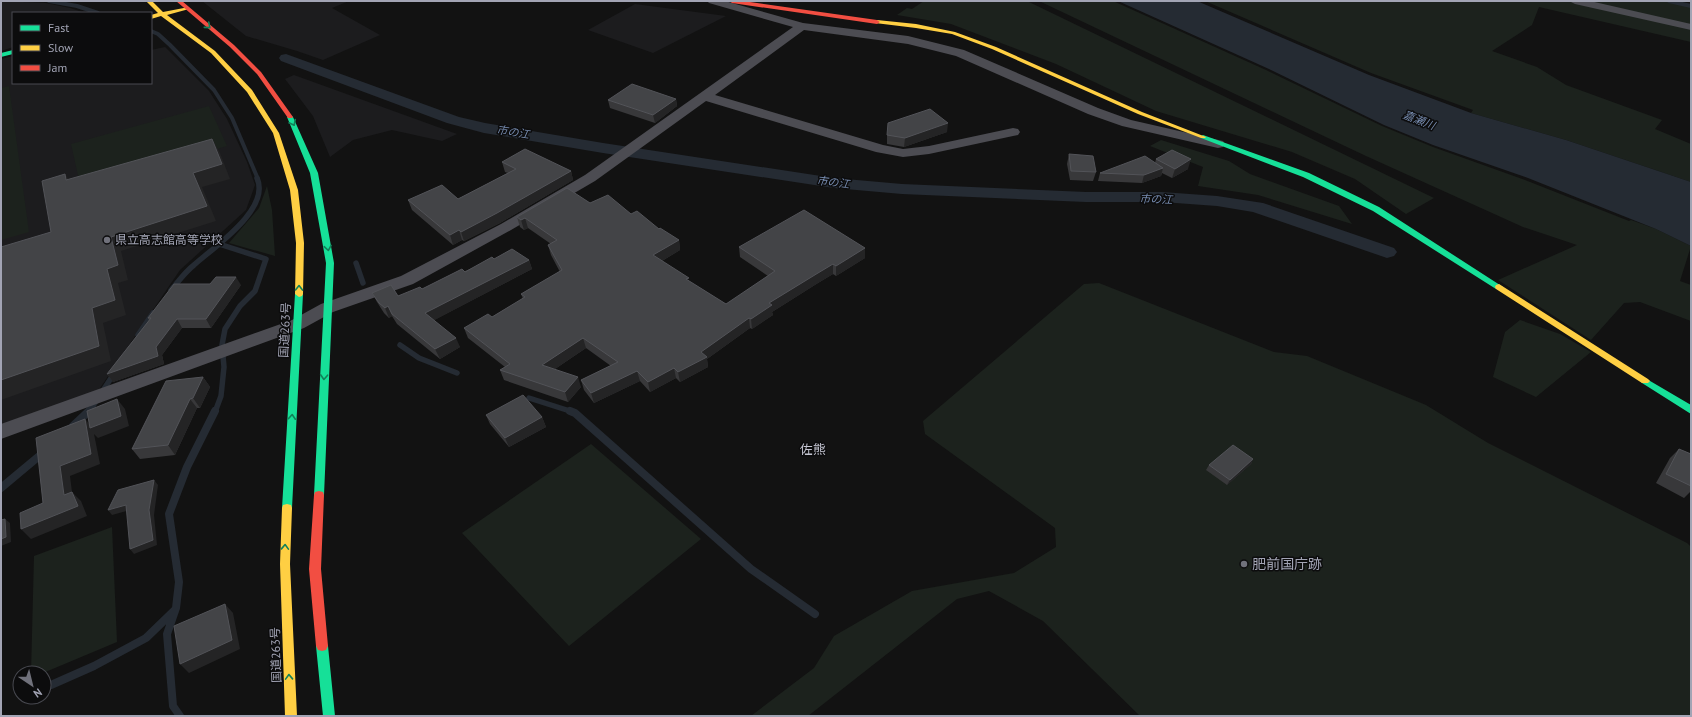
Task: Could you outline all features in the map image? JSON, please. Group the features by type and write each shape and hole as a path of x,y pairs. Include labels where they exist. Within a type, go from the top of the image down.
{"main road":[{"name":"国道263号","path":"149,1 162,14 213,52 250,91 276,133 294,190 300,243 298,324 288,472 285,564 291,716"},
{"path":"179,1 232,46 259,73 293,121 314,172 330,263 316,569 329,716"},
{"path":"732,1 836,17 916,26 952,33 994,48 1140,113 1306,175 1376,209 1691,410"},
{"path":"152,17 187,8"},
{"path":"1,55 12,52"}],"street":[{"path":"713,1 802,26 908,40 960,53 1093,111 1127,123 1228,147"},
{"path":"1575,1 1691,27"},
{"path":"1618,1 1691,23"},
{"path":"1,432 298,324 327,308 407,280 512,223 590,178 802,26"},
{"path":"705,96 881,149 903,153 929,150 1013,132"}],"shaded area":[{"path":"1,1 46,3 82,12 12,12 12,47 1,51"},
{"path":"202,1 349,1 332,8 380,35 323,60 246,36"},
{"path":"924,1 1027,1 1434,198 1406,214 1355,179 1292,152 1156,111 1056,64 951,24 897,15 907,8 912,9"},
{"path":"1039,1 1113,1 1266,70 1382,126 1433,147 1525,180 1629,221 1631,220 1656,229 1691,246 1680,281 1691,285 1691,321 1640,302 1624,303 1591,340 1498,280 1577,245 1523,227 1366,156"},
{"path":"1205,1 1664,1 1691,7 1691,42 1539,7 1532,25 1492,51 1537,67 1566,85 1662,120 1655,129 1691,144 1691,182 1566,140 1471,113 1473,110 1371,73"},
{"path":"635,4 726,16 653,53 588,30"},
{"name":"県立高志館高等学校","path":"165,47 209,91 227,119 247,162 255,185 246,210 180,270 98,391 1,426 1,59 12,56 12,84 152,84 152,50"},
{"path":"294,75 457,134 442,141 392,130 353,140 330,157 313,116 285,79"},
{"path":"9,86 29,232 1,240 1,88"},
{"path":"209,106 227,146 81,189 71,144"},
{"path":"1161,140 1229,161 1250,174 1339,206 1352,224 1258,195 1198,186 1203,167 1150,146"},
{"path":"267,186 272,210 275,256 229,243 259,208"},
{"path":"1099,283 1274,352 1307,356 1426,405 1488,443 1687,543 1691,547 1691,716 1140,716 1043,621 989,591 957,599 808,716 751,716 814,668 834,636 912,591 1014,573 1056,547 1055,528 925,434 923,421 1084,284"},
{"path":"1520,320 1560,334 1591,352 1536,397 1493,377 1505,332"},
{"path":"591,444 701,539 569,646 462,533"},
{"path":"112,527 117,642 52,669 52,665 31,665 34,556"}],"water":[{"name":"嘉瀬川","path":"1118,1 1197,1 1369,75 1471,113 1566,140 1691,182 1691,246 1656,229 1528,178 1433,145 1384,125 1269,69"}],"building":[{"path":"632,84 676,99 653,115 608,100"},
{"path":"930,109 948,123 905,138 887,135 888,123"},
{"path":"212,139 222,164 193,173 207,206 111,237 118,265 107,269 115,300 92,308 99,346 1,380 1,247 51,232 42,181 65,174 66,180"},
{"path":"525,149 571,171 497,213 461,232 459,230 450,235 408,200 442,185 458,199 516,169 502,162"},
{"path":"1172,150 1191,159 1175,169 1156,159"},
{"path":"1069,154 1093,156 1096,172 1071,171"},
{"path":"1145,156 1163,168 1144,175 1100,173"},
{"path":"567,188 590,203 608,195 631,214 637,211 659,229 660,228 679,240 653,255 689,278 686,279 726,304 775,271 739,247 804,210 865,248 836,266 833,264 769,303 772,305 751,319 749,318 701,352 707,357 678,372 674,368 648,382 637,371 591,393 581,380 618,362 583,338 542,365 578,377 565,392 500,370 510,364 464,328 488,314 492,317 525,297 521,294 562,270 548,245 557,240 525,218 521,220 517,217"},
{"path":"512,249 529,260 425,313 456,338 435,349 392,314 388,306 385,308 379,303 372,293 391,285 398,296 420,287 422,289 462,269 465,272 492,257 494,259"},
{"path":"216,277 236,277 206,319 177,319 156,347 158,356 107,374 151,318 148,318 174,284 210,284"},
{"path":"203,377 193,398 190,399 168,445 132,449 166,381"},
{"path":"523,395 542,417 505,438 486,415"},
{"path":"117,399 121,416 90,428 87,411"},
{"path":"85,419 91,454 60,466 64,495 72,492 78,506 21,529 20,513 43,503 36,438"},
{"path":"1233,445 1253,459 1230,480 1209,465"},
{"path":"1679,449 1691,454 1691,486 1666,474"},
{"path":"154,480 149,510 153,540 130,549 126,505 108,510 118,490"},
{"path":"5,519 6,537 1,539 1,520"},
{"path":"225,604 232,640 180,664 174,626"}],"waterway":[{"path":"49,1 77,6 95,12"},
{"path":"1669,1 1691,6"},
{"path":"152,31 158,34 170,45 214,90 232,118 258,179"},
{"name":"市の江","path":"286,58 453,120 484,128 603,148 834,183 902,189 1086,197 1162,197 1217,201 1256,207 1387,252"},
{"path":"219,244 238,226 256,202 259,190 257,178"},
{"path":"171,290 188,271 219,244"},
{"path":"215,412 221,396 224,367 222,345 225,329 240,306 255,291 266,259 219,244"},
{"path":"356,263 363,283"},
{"path":"138,335 153,313"},
{"path":"400,345 419,358 457,373"},
{"path":"89,412 115,372"},
{"path":"529,398 571,411"},
{"path":"73,426 89,411"},
{"path":"180,716 173,706 167,634 176,608 179,582 169,514 187,467 215,411"},
{"path":"571,411 575,413 751,569 815,614"},
{"path":"1,488 44,452"},
{"path":"52,685 94,666 146,638 175,610"}],"traffic: fast":[{"path":"1,55 12,52"},
{"path":"290,117 314,173 330,263 319,495"},
{"path":"1203,137 1306,175 1376,209 1499,287"},
{"path":"287,508 299,294"},
{"path":"1645,381 1691,410"},
{"path":"322,646 329,716"}],"traffic: slow":[{"path":"149,1 162,14 213,52 250,91 276,133 294,190 300,243 299,294"},
{"path":"152,17 187,8"},
{"path":"877,22 916,26 953,33 994,48 1140,113 1203,137"},
{"path":"1499,287 1645,381"},
{"path":"287,508 285,564 291,716"}],"traffic: jam":[{"path":"179,1 232,46 259,73 290,117"},
{"path":"732,1 877,22"},
{"path":"319,495 315,569 322,646"}],"place":[{"name":"県立高志館高等学校","path":"107,240"},
{"name":"肥前国庁跡","path":"1244,564"}],"district":[{"name":"佐熊","path":"813,449"}]}
